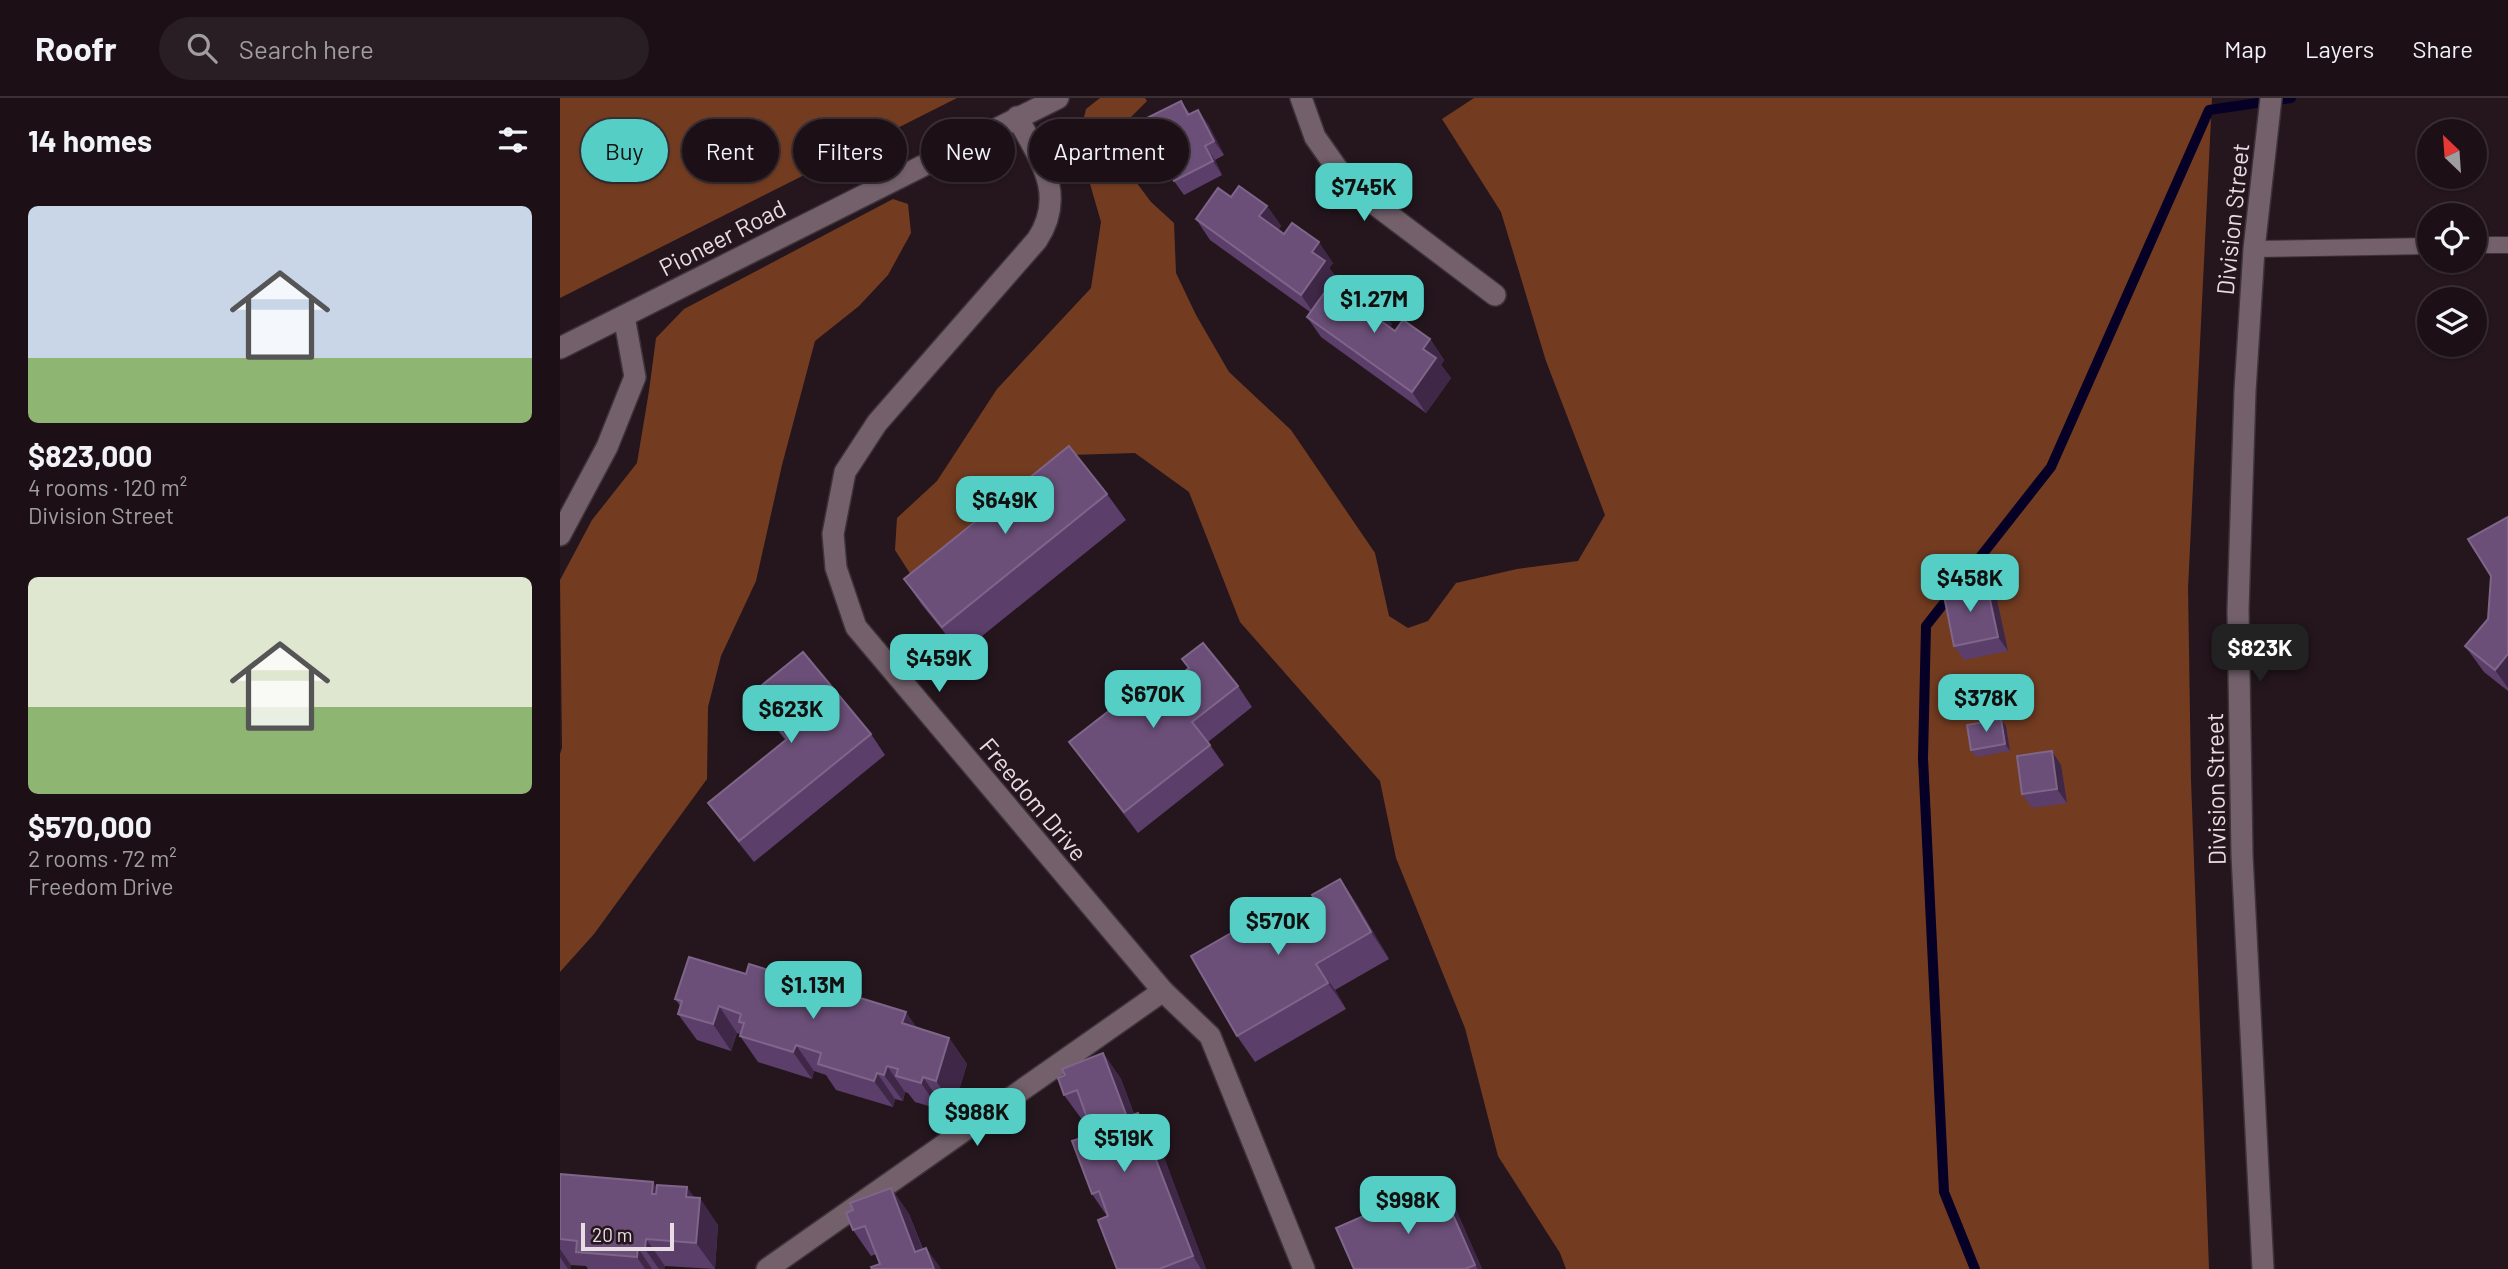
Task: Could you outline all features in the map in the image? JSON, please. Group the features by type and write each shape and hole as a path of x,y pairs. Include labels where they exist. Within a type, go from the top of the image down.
{"street":[{"name":"Pioneer Road","path":"560,348 1058,98"},
{"path":"1301,98 1315,137 1348,184 1495,295"},
{"name":"Division Street","path":"2263,1269 2242,855 2238,610 2244,418 2254,249 2271,98"},
{"name":"Freedom Drive","path":"1017,117 1043,166 1049,185 1052,203 1048,224 877,423 853,458 845,472 834,524 836,568 856,627 1163,991 1210,1036 1304,1269"},
{"path":"560,535 607,447 635,377 624,316"},
{"path":"767,1269 1163,991"}],"lane":[{"path":"2487,245 2508,245"},
{"path":"2254,249 2417,246"}],"shaded area":[{"path":"560,98 957,98 907,123 907,119 793,119 793,181 560,298"},
{"path":"1100,98 1145,98 1147,101 1129,119 1084,119 1086,109"},
{"path":"1474,98 2212,98 2188,588 2191,780 2209,1269 1566,1269 1560,1253 1498,1156 1465,1028 1396,858 1380,781 1240,622 1189,492 1135,453 1070,455 911,575 895,550 897,518 937,481 997,389 1091,288 1101,222 1090,182 1136,182 1151,202 1174,223 1176,273 1196,315 1229,372 1291,430 1375,553 1389,616 1408,628 1428,621 1456,583 1517,569 1578,561 1605,515 1546,361 1501,212 1442,119"},
{"path":"893,199 908,204 911,233 888,275 859,306 815,341 782,465 756,581 721,656 708,707 707,779 594,934 560,972 560,580 592,520 637,463 656,338 684,309"}],"building":[{"path":"1181,101 1188,115 1198,110 1214,141 1205,146 1213,161 1189,173 1189,119 1145,119"},
{"path":"1239,186 1267,206 1259,216 1284,234 1292,223 1319,242 1312,252 1325,261 1301,295 1196,219 1218,188 1231,197"},
{"path":"1351,283 1378,303 1371,314 1395,331 1403,320 1430,339 1423,349 1436,358 1412,392 1307,317 1330,285 1342,294"},
{"path":"1069,446 1107,494 942,627 904,579"},
{"path":"2508,517 2508,654 2495,670 2465,646 2488,619 2491,576 2468,539"},
{"path":"1986,581 1998,637 1954,646 1943,591"},
{"path":"1203,643 1238,686 1192,722 1210,745 1124,812 1069,742 1155,675 1165,686 1189,668 1182,659"},
{"path":"803,652 871,734 739,841 708,803 787,739 751,694"},
{"path":"2001,719 2005,744 1971,750 1967,725"},
{"path":"2052,751 2057,789 2022,794 2017,756"},
{"path":"1340,879 1371,932 1316,964 1328,983 1237,1036 1191,956 1282,904 1292,921 1318,906 1312,895"},
{"path":"689,957 746,974 749,964 906,1012 902,1023 949,1038 936,1081 923,1077 921,1083 896,1076 898,1069 887,1066 884,1075 877,1073 874,1081 818,1064 821,1053 796,1045 793,1052 740,1036 744,1023 739,1022 741,1014 719,1006 713,1024 678,1014 682,1001 675,999"},
{"path":"1103,1053 1127,1117 1138,1113 1193,1256 1159,1269 1117,1269 1098,1220 1108,1216 1099,1191 1092,1194 1072,1141 1085,1137 1083,1132 1091,1129 1077,1090 1064,1095 1058,1078 1065,1075 1062,1069"},
{"path":"560,1174 653,1182 652,1194 656,1194 657,1185 687,1187 686,1197 700,1198 696,1243 646,1239 645,1249 638,1248 637,1257 576,1252 577,1241 560,1239"},
{"path":"1439,1183 1475,1265 1465,1269 1354,1269 1336,1228"},
{"path":"891,1188 915,1252 926,1248 934,1269 872,1269 871,1267 880,1264 865,1226 853,1230 846,1213 853,1210 850,1203"}],"waterway":[{"path":"1975,1269 1944,1192 1923,758 1926,626 2051,467 2209,110 2291,98"}]}
